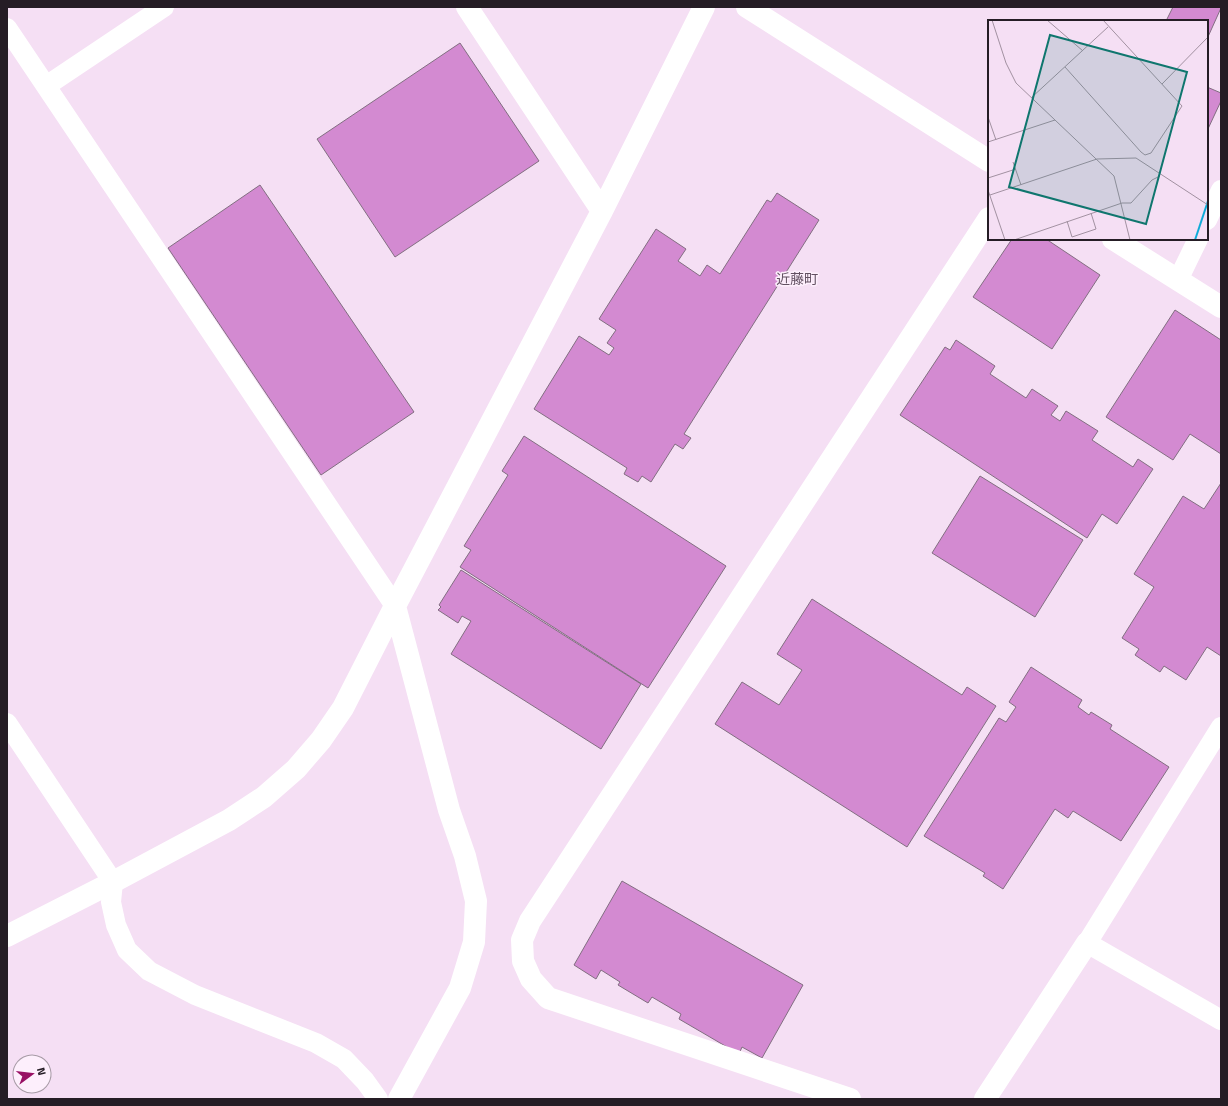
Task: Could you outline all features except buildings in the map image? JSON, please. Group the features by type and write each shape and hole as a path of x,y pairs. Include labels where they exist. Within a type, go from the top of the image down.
{"street":[{"path":"467,7 602,211"},
{"path":"7,936 113,882 229,820 264,797 296,769 321,740 343,708 602,211 704,7"},
{"path":"747,7 988,160"},
{"path":"46,86 154,10"},
{"path":"7,28 395,606 449,810 465,856 476,901 474,942 460,988 399,1099"},
{"path":"1208,218 1221,190"},
{"path":"850,1099 548,998 531,979 525,967 523,961 522,940 530,921 988,220"},
{"path":"1115,240 1221,308"},
{"path":"1178,280 1198,240"},
{"path":"7,723 113,882 111,902 116,925 127,950 149,971 195,995 316,1043 344,1059 365,1081 378,1099"},
{"path":"985,1099 1087,943 1221,727"},
{"path":"1087,943 1221,1020"}],"district":[{"name":"近藤町","path":"797,278"}]}
